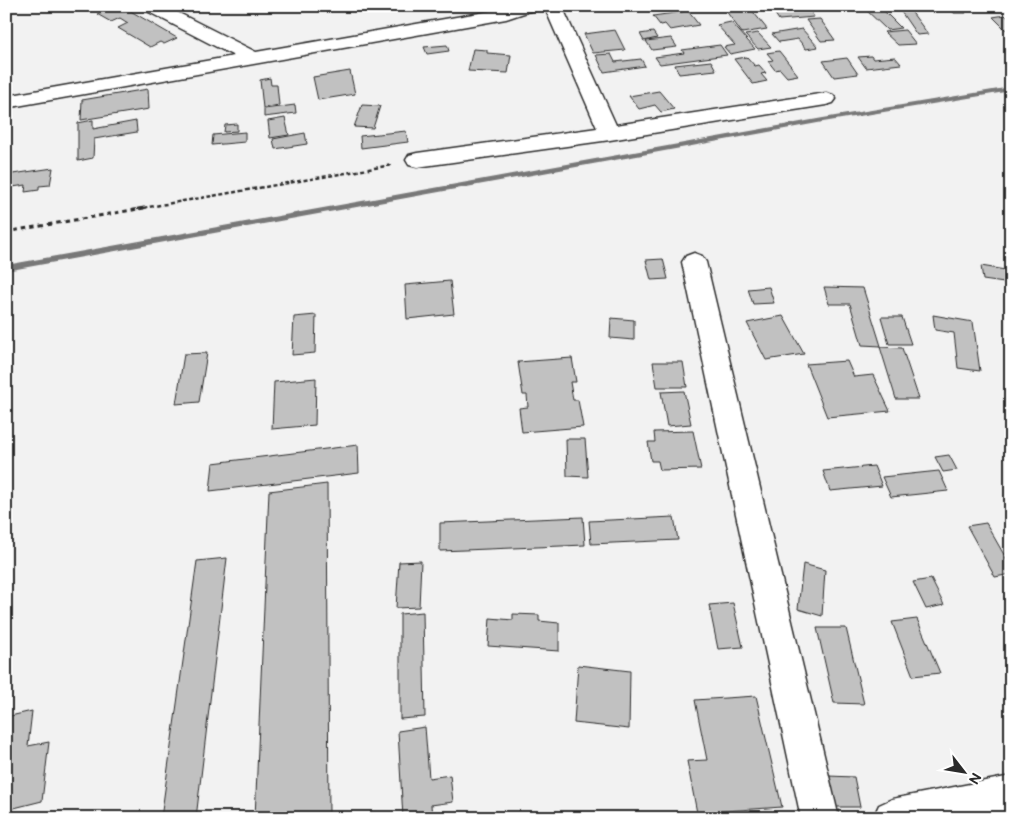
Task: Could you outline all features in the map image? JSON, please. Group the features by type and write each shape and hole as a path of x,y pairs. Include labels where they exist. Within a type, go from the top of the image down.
{"street":[{"path":"151,6 254,59"},
{"path":"6,102 506,14 528,6"},
{"path":"553,6 610,134"},
{"path":"417,160 610,134 826,99"},
{"path":"694,262 820,818"},
{"path":"892,818 948,813 1011,794"}],"path":[{"path":"6,232 417,160"}],"building":[{"path":"113,6 122,6 177,38 164,44 160,42 150,47 118,28 128,23 120,18 111,22 97,14"},
{"path":"774,6 807,6 814,17 779,20 773,11 776,10"},
{"path":"862,6 879,6 901,28 887,30"},
{"path":"897,6 907,6 928,34 917,35"},
{"path":"949,6 961,6 966,13 954,13"},
{"path":"750,8 767,29 742,33 726,11"},
{"path":"688,11 699,25 670,30 665,24 660,25 653,16"},
{"path":"1005,15 1011,21 1011,35 993,17"},
{"path":"820,19 835,40 821,41 806,20"},
{"path":"731,22 755,49 730,54 724,47 735,45 717,25"},
{"path":"802,29 818,47 806,49 798,39 779,42 772,34"},
{"path":"615,30 625,50 593,53 584,34"},
{"path":"905,30 916,44 898,45 884,32"},
{"path":"653,32 657,38 644,41 640,34"},
{"path":"758,33 771,47 758,49 745,35"},
{"path":"671,38 677,47 652,50 646,41"},
{"path":"447,45 449,51 427,54 424,47"},
{"path":"720,45 727,55 660,64 655,57 684,53 682,50"},
{"path":"473,49 487,50 487,53 511,55 508,73 468,71"},
{"path":"779,51 798,75 787,77 780,69 775,70 768,61 773,60 767,53"},
{"path":"611,54 615,62 641,59 645,66 604,72 596,55"},
{"path":"871,56 873,59 895,57 901,64 866,68 858,57"},
{"path":"747,57 755,66 759,65 766,73 761,74 767,81 753,84 734,59"},
{"path":"847,58 858,74 834,77 823,61"},
{"path":"711,61 716,70 679,74 675,65"},
{"path":"350,71 355,94 318,100 313,77"},
{"path":"270,78 271,85 277,85 279,105 263,108 260,80"},
{"path":"148,89 149,109 81,120 82,100"},
{"path":"659,91 674,109 661,112 655,105 639,109 629,96"},
{"path":"295,105 296,113 264,117 264,109"},
{"path":"362,105 380,106 373,128 354,127"},
{"path":"285,118 289,135 270,138 268,121"},
{"path":"93,120 93,129 136,121 137,132 94,139 93,158 78,161 78,123"},
{"path":"237,124 237,131 224,132 225,125"},
{"path":"406,131 408,142 361,148 360,136"},
{"path":"245,132 245,142 212,145 213,135"},
{"path":"305,133 307,144 275,149 273,139"},
{"path":"53,168 50,185 39,186 39,190 25,192 26,185 6,188 6,175"},
{"path":"663,259 668,279 651,280 646,260"},
{"path":"981,266 1011,271 1011,284 983,280"},
{"path":"450,281 454,314 407,319 405,285"},
{"path":"769,287 774,303 753,304 748,289"},
{"path":"824,287 863,288 881,346 862,345 850,304 829,304"},
{"path":"316,315 315,353 292,355 294,317"},
{"path":"933,315 973,322 980,371 958,368 954,333 935,330"},
{"path":"783,316 804,354 766,360 747,323"},
{"path":"881,317 902,317 911,344 889,344"},
{"path":"611,318 634,320 634,340 610,338"},
{"path":"880,347 902,348 919,399 896,399"},
{"path":"207,353 199,402 176,404 184,354"},
{"path":"572,358 576,382 570,382 573,400 578,400 583,427 522,432 519,408 528,407 527,395 523,395 518,362"},
{"path":"847,361 854,377 873,375 890,411 827,417 806,364"},
{"path":"653,362 683,362 687,387 657,387"},
{"path":"316,378 315,425 272,429 274,382"},
{"path":"684,391 691,424 667,426 661,392"},
{"path":"693,431 701,469 660,470 658,461 651,461 648,442 655,442 654,432"},
{"path":"566,439 585,439 588,477 567,476"},
{"path":"358,445 359,473 210,491 213,463"},
{"path":"949,455 957,470 943,472 935,457"},
{"path":"874,466 882,486 830,491 823,471"},
{"path":"939,471 948,491 891,497 882,477"},
{"path":"327,484 329,818 255,818 269,491"},
{"path":"583,517 585,545 440,551 440,523"},
{"path":"674,517 678,540 591,544 589,521"},
{"path":"986,523 1011,567 1011,574 995,577 967,526"},
{"path":"227,558 196,818 161,818 197,561"},
{"path":"421,561 419,607 396,608 399,562"},
{"path":"803,564 825,570 822,616 798,609"},
{"path":"931,579 944,605 926,609 913,582"},
{"path":"733,603 743,647 718,649 709,605"},
{"path":"423,612 425,717 400,719 400,614"},
{"path":"513,614 539,615 539,621 559,623 559,651 488,646 490,618 513,620"},
{"path":"917,619 940,673 913,676 892,622"},
{"path":"817,628 846,628 864,704 834,703"},
{"path":"578,665 630,671 629,729 574,723"},
{"path":"756,696 782,807 697,813 687,761 707,760 695,700"},
{"path":"32,711 28,746 49,742 42,801 6,810 6,717"},
{"path":"425,727 429,778 450,775 453,802 431,805 432,818 403,818 398,731"},
{"path":"828,776 854,777 860,807 834,807"}],"waterway":[{"path":"6,268 823,120 1011,89"}]}
